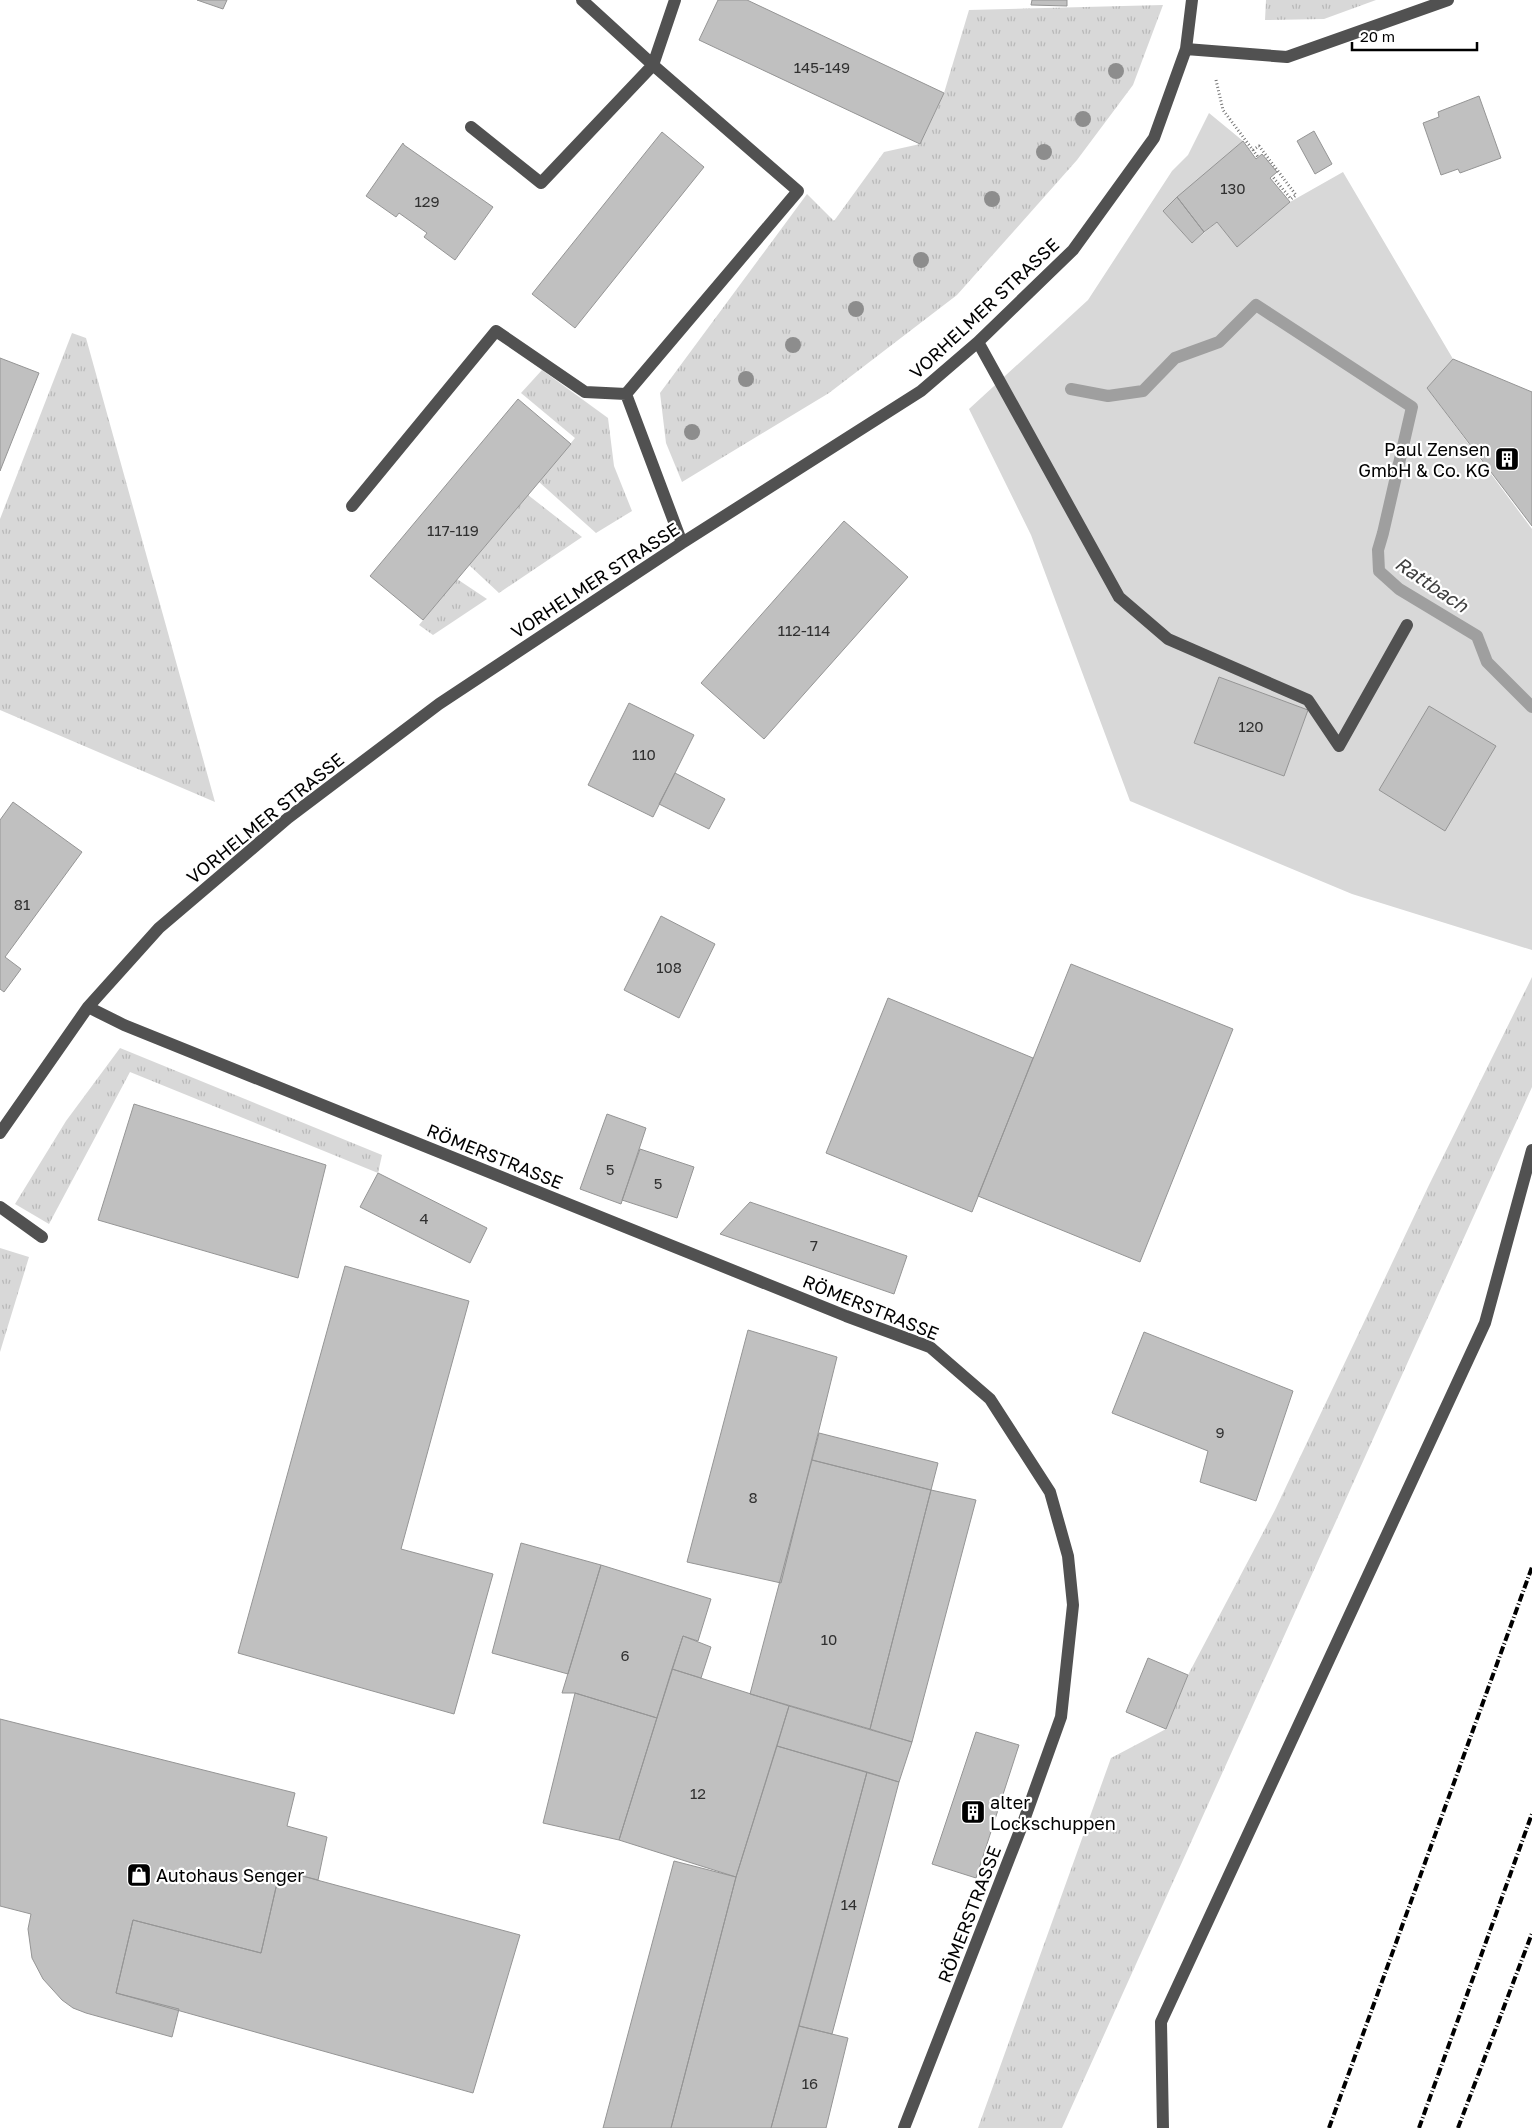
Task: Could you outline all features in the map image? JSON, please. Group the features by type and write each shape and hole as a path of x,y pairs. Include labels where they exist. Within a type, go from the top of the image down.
{"street":[{"path":"582,0 653,66 798,191 626,394"},
{"path":"470,127 541,183 653,66 675,0"},
{"name":"VORHELMER STRASSE","path":"0,1133 88,1007 160,928 288,818 439,704 682,543 921,392 978,342 1072,250 1154,138 1186,49 1192,0"},
{"path":"1186,49 1286,57 1448,0"},
{"path":"352,506 496,331 585,392 626,394"},
{"path":"978,342 1119,597 1168,639 1308,700 1339,746 1407,625"},
{"path":"626,394 682,543"},
{"name":"RÖMERSTRASSE","path":"88,1007 133,1029 846,1316 930,1347 990,1399 1050,1492 1068,1556 1073,1605 1061,1717 1023,1823 904,2128"},
{"path":"1163,2128 1160,2022 1485,1323 1532,1150"},
{"path":"0,1207 42,1237"}],"path":[{"path":"1211,52 1222,110 1258,157"},
{"path":"1253,150 1259,146 1296,195 1291,199 1272,176"}],"green space":[{"path":"1266,0 1376,0 1324,19 1265,20"},
{"path":"1163,5 1133,85 1077,160 957,295 829,393 682,482 666,443 660,393 807,194 834,221 884,152 920,144 944,93 969,10"},
{"path":"1209,113 1243,141 1163,211 1192,243 1217,222 1237,246 1290,202 1343,172 1453,359 1427,388 1532,529 1532,950 1352,894 1130,801 1031,535 969,409 1088,300 1172,171 1188,155"},
{"path":"72,333 86,338 215,802 0,710 0,519"},
{"path":"542,370 608,418 614,466 632,511 596,533 539,482 575,438 521,393"},
{"path":"528,495 582,537 499,593 469,565"},
{"path":"457,579 487,599 433,635 419,625"},
{"path":"1532,977 1532,1087 1062,2128 978,2128 1111,1758 1166,1729 1188,1675 1275,1510 1429,1185"},
{"path":"120,1048 382,1155 378,1173 130,1072 49,1224 15,1204 66,1121"},
{"path":"0,1248 29,1257 0,1352"}],"building":[{"path":"197,0 227,0 223,9"},
{"path":"718,0 747,0 944,93 920,144 699,40"},
{"path":"1032,0 1067,0 1067,6 1031,5"},
{"path":"1479,96 1501,158 1460,173 1458,169 1441,175 1423,123 1439,117 1438,112"},
{"path":"1314,131 1332,164 1315,174 1297,141"},
{"path":"662,132 704,167 575,328 532,294"},
{"path":"1243,141 1256,159 1262,154 1277,172 1270,178 1290,202 1237,247 1217,222 1204,232 1177,197"},
{"path":"403,143 493,207 455,260 424,237 427,233 399,213 396,217 366,196"},
{"path":"1177,197 1204,232 1192,243 1163,211"},
{"path":"0,358 39,373 0,471"},
{"name":"Paul Zensen GmbH & Co. KG","path":"1453,359 1532,392 1532,526 1427,388"},
{"path":"518,399 571,444 423,620 370,576"},
{"path":"844,521 908,577 764,739 701,683"},
{"path":"1219,677 1308,710 1284,776 1194,743"},
{"path":"629,703 694,735 653,817 588,785"},
{"path":"1429,706 1496,746 1445,831 1379,790"},
{"path":"675,773 725,799 709,829 659,804"},
{"path":"13,802 82,852 5,957 21,969 4,992 0,989 0,820"},
{"path":"661,916 715,944 679,1018 624,990"},
{"path":"1071,964 1233,1029 1140,1262 978,1196"},
{"path":"888,998 1033,1058 972,1212 826,1153"},
{"path":"134,1104 326,1165 298,1278 98,1220"},
{"path":"607,1114 646,1128 621,1204 580,1189"},
{"path":"640,1149 694,1167 677,1218 622,1200"},
{"path":"378,1173 487,1228 470,1263 360,1207"},
{"path":"750,1202 907,1256 894,1294 720,1234"},
{"path":"345,1266 469,1301 401,1549 493,1574 454,1714 238,1653"},
{"path":"748,1330 837,1357 781,1583 687,1562"},
{"path":"1144,1332 1293,1391 1256,1501 1200,1482 1208,1451 1112,1413"},
{"path":"819,1433 938,1463 931,1490 812,1460"},
{"path":"812,1460 931,1490 870,1729 750,1694"},
{"path":"931,1490 976,1500 912,1742 870,1729"},
{"path":"521,1543 601,1565 568,1674 492,1653"},
{"path":"601,1565 711,1599 698,1641 683,1636 657,1718 575,1693 562,1693"},
{"path":"683,1636 711,1647 701,1678 672,1669"},
{"path":"1148,1658 1188,1675 1166,1729 1126,1712"},
{"path":"672,1669 789,1706 736,1877 619,1840"},
{"path":"575,1693 657,1718 619,1840 543,1823"},
{"path":"789,1706 912,1742 899,1782 777,1746"},
{"name":"Autohaus Senger","path":"0,1719 295,1793 287,1826 327,1837 318,1880 280,1870 261,1953 133,1920 116,1993 179,2009 172,2037 86,2013 73,2008 62,2000 43,1979 32,1958 28,1929 31,1914 0,1906"},
{"name":"alter Lockschuppen","path":"976,1732 1019,1745 976,1878 932,1864"},
{"path":"777,1746 867,1772 771,2128 671,2128 736,1877"},
{"path":"867,1772 899,1782 832,2034 799,2026"},
{"path":"674,1861 736,1877 671,2128 603,2128"},
{"name":"Autohaus Senger","path":"280,1870 520,1935 473,2093 116,1993 133,1920 261,1953"},
{"path":"799,2026 848,2038 826,2128 771,2128"}],"waterway":[{"name":"Rattbach","path":"1071,389 1108,396 1143,391 1175,358 1219,342 1256,305 1412,407 1378,550 1379,571 1399,589 1477,636 1487,662 1532,707"}],"railway":[{"path":"1329,2128 1532,1567"},
{"path":"1419,2128 1532,1814"},
{"path":"1458,2128 1532,1933"}],"place":[{"name":"Paul Zensen GmbH & Co. KG","path":"1507,459"},
{"name":"alter Lockschuppen","path":"973,1812"},
{"name":"Autohaus Senger","path":"139,1875"}]}
